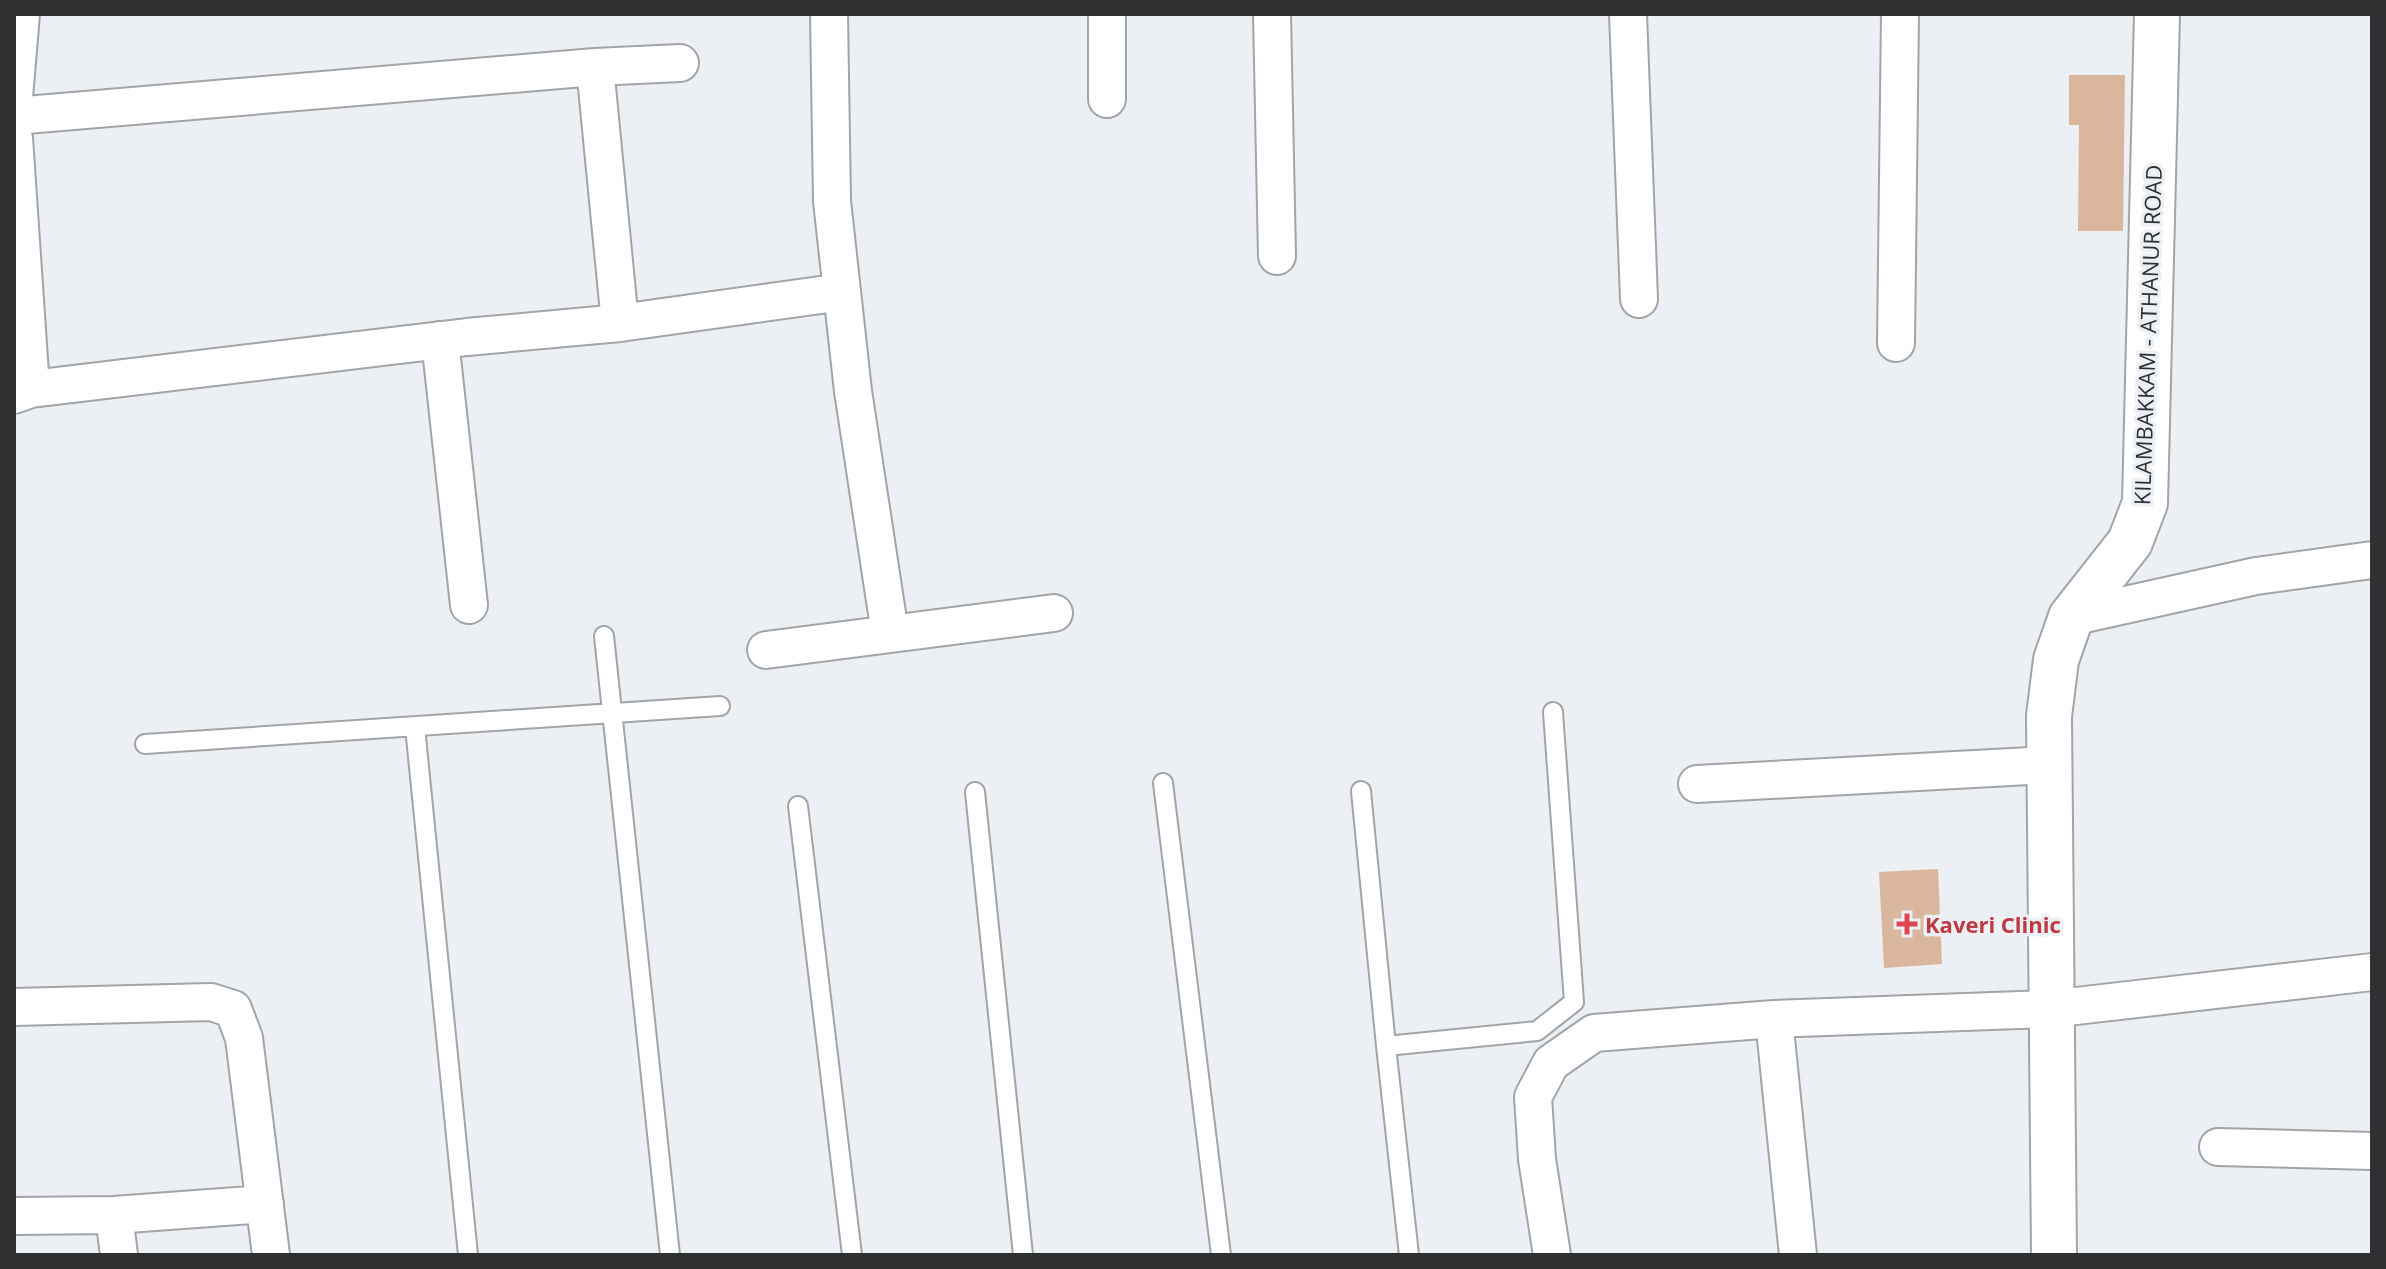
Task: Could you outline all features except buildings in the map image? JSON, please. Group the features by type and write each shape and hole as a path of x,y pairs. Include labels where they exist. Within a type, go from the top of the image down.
{"street":[{"path":"14,97 21,14"},
{"path":"829,14 832,201 853,391 890,633"},
{"path":"1107,14 1107,99"},
{"path":"1272,14 1277,256"},
{"path":"1628,14 1639,299"},
{"path":"1896,343 1900,14"},
{"name":"KILAMBAKKAM - ATHANUR ROAD","path":"2054,1255 2049,716 2056,660 2071,617 2130,542 2145,503 2157,14"},
{"path":"14,116 595,67 680,63"},
{"path":"595,67 620,323"},
{"path":"14,138 22,392 440,340 620,323 842,292"},
{"path":"440,340 469,605"},
{"path":"2071,617 2256,576 2372,560"},
{"path":"766,650 1054,613"},
{"path":"1697,784 2049,765"},
{"path":"1552,1255 1537,1159 1533,1097 1551,1063 1594,1033 1774,1019 2050,1009 2372,972"},
{"path":"14,1007 211,1002 233,1009 244,1038 271,1255"},
{"path":"1774,1019 1798,1255"},
{"path":"2218,1147 2372,1151"},
{"path":"14,1216 114,1215 265,1204"},
{"path":"114,1215 119,1255"}],"lane":[{"path":"604,636 670,1255"},
{"path":"145,744 720,706"},
{"path":"1386,1046 1537,1031 1574,1002 1553,712"},
{"path":"415,727 468,1255"},
{"path":"1163,783 1221,1255"},
{"path":"1361,791 1409,1255"},
{"path":"975,792 1023,1255"},
{"path":"798,806 852,1255"}],"place":[{"name":"Kaveri Clinic","path":"1907,924"}]}
